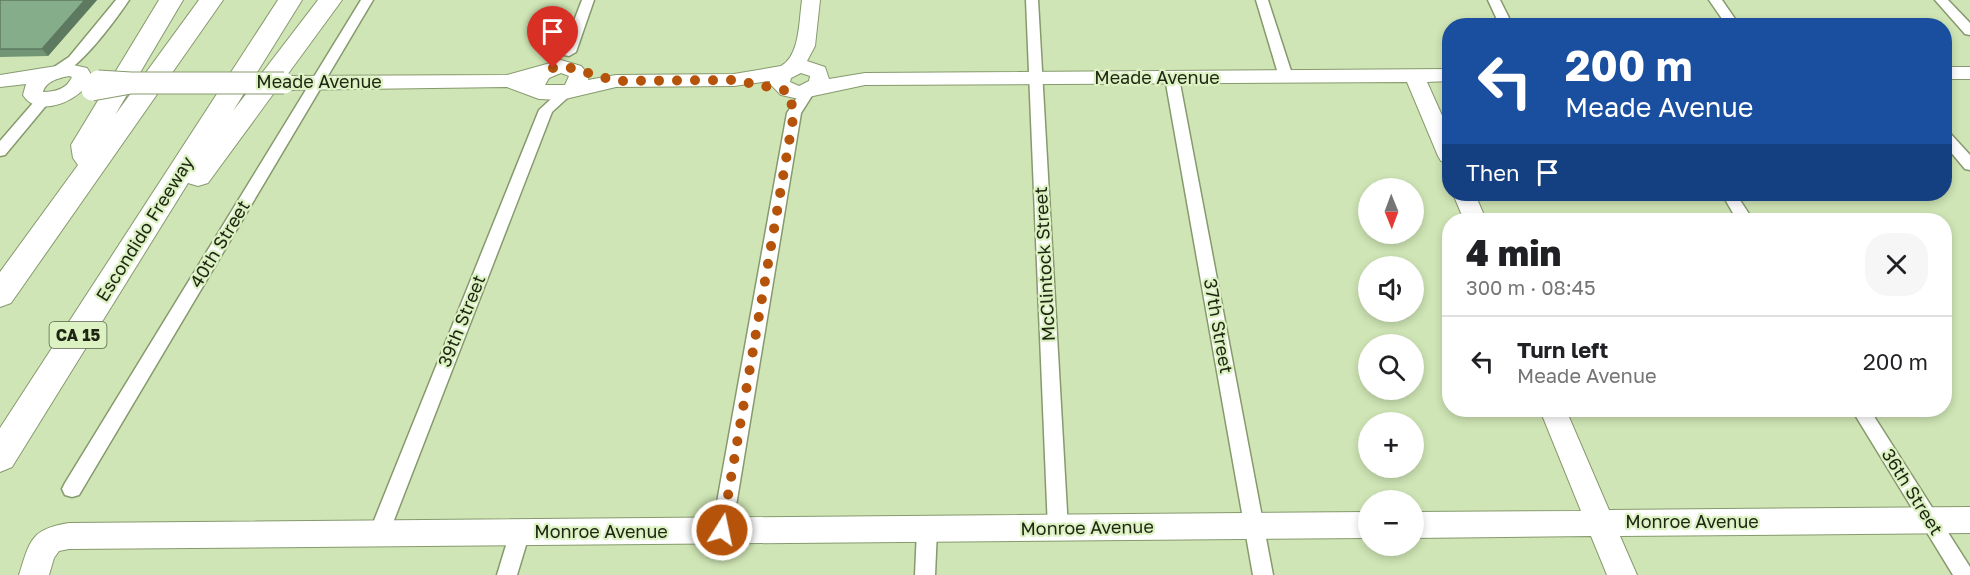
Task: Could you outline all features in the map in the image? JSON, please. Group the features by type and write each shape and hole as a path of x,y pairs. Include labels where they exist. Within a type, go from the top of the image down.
{"highway":[{"path":"89,170 84,145 171,0"},
{"path":"0,295 211,0"},
{"name":"Escondido Freeway","path":"0,457 290,0"},
{"path":"155,214 201,174 330,0"}],"street":[{"path":"0,151 45,96 38,82 74,60 123,0"},
{"name":"40th Street","path":"72,489 367,0"},
{"path":"543,101 536,88 536,79 569,52 588,0"},
{"path":"722,530 800,80 811,0"},
{"name":"McClintock Street","path":"1032,0 1058,529"},
{"path":"1262,0 1286,77"},
{"path":"1494,0 1503,18"},
{"path":"1715,0 1728,18"},
{"path":"1941,0 1970,31"},
{"path":"568,91 579,79 569,52"},
{"name":"Meade Avenue","path":"0,83 45,96 90,81 131,83 508,81 560,67 616,81"},
{"name":"Meade Avenue","path":"0,83 69,70 90,81"},
{"path":"1952,73 1970,73"},
{"name":"Meade Avenue","path":"508,81 543,101 553,94 616,81 1442,75"},
{"path":"1415,76 1442,140"},
{"name":"37th Street","path":"1172,78 1263,575"},
{"name":"39th Street","path":"379,533 543,101"},
{"path":"1952,144 1970,165"},
{"path":"1556,417 1622,575"},
{"name":"36th Street","path":"1865,417 1964,575"},
{"name":"Monroe Avenue","path":"1424,525 1970,520"},
{"name":"Monroe Avenue","path":"34,575 41,552 51,539 69,536 1358,525"},
{"path":"925,575 927,530"},
{"path":"507,575 520,532"}],"building":[{"path":"0,0 85,0 42,49 0,49"}],"route":[{"path":"553,68 572,68 616,81 734,80 783,88 788,91 794,113 722,530"}]}
